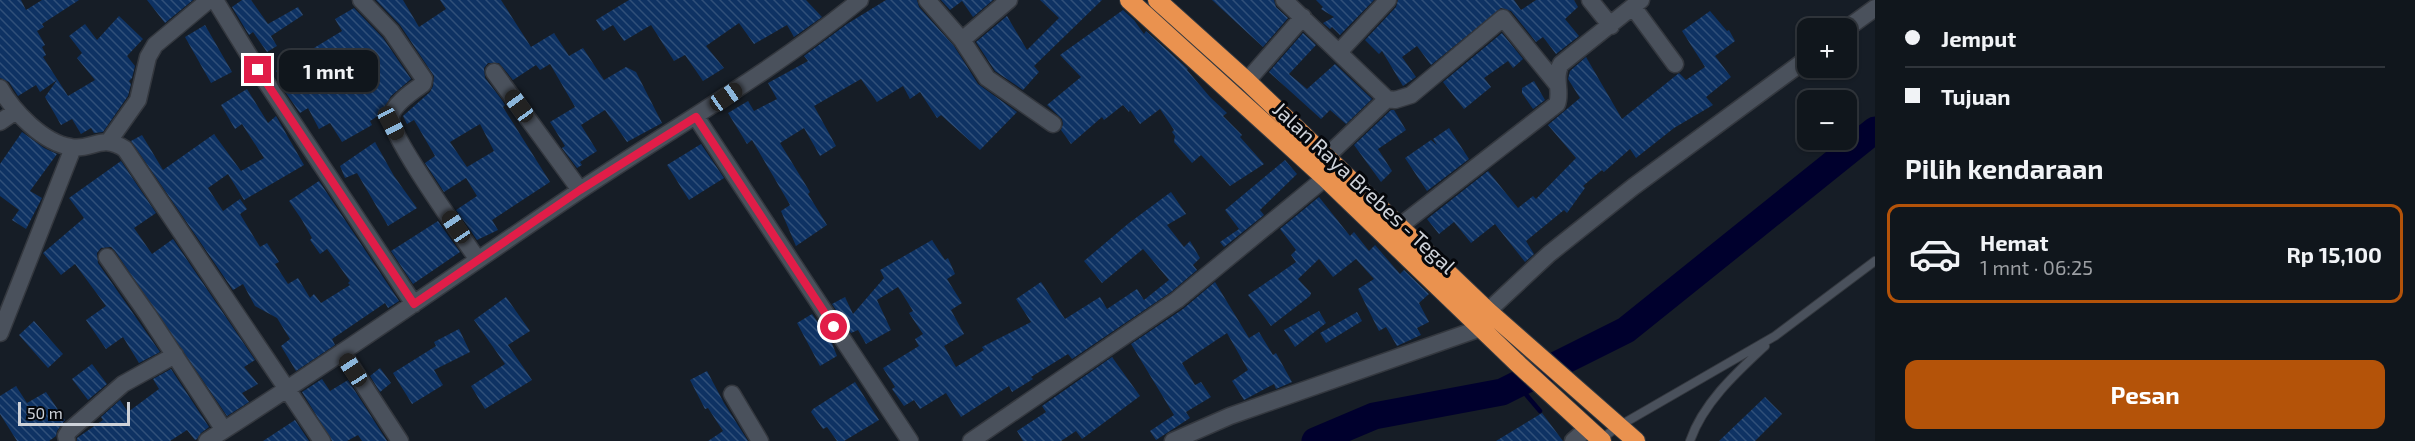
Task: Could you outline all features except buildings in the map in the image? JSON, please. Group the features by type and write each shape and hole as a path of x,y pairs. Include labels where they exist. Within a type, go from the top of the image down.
{"highway":[{"name":"Jalan Raya Brebes - Tegal","path":"1129,0 1325,178 1516,362 1597,436"},
{"name":"Jalan Raya Brebes - Tegal","path":"1157,0 1246,81 1488,311 1636,441"}],"street":[{"path":"215,0 258,70 414,304"},
{"path":"361,0 391,31 424,79 423,84 393,110 391,123 414,166 478,260"},
{"path":"208,441 580,190 696,117 792,51 860,0"},
{"path":"927,0 962,40 987,78 1053,124"},
{"path":"962,40 1009,0"},
{"path":"1284,0 1387,99 1395,100 1411,94 1503,18 1556,82"},
{"path":"1339,52 1388,0"},
{"path":"1590,0 1611,26"},
{"path":"108,141 138,100 148,57 155,45 201,2"},
{"path":"1400,226 1557,104 1559,97 1556,82 1561,64 1637,4 1675,64"},
{"path":"1857,21 1875,8"},
{"path":"1246,81 1303,17"},
{"path":"1488,311 1549,254 1624,194 1797,66"},
{"path":"494,72 580,190"},
{"path":"0,88 16,111 44,134 73,148 108,141 125,149 322,441"},
{"path":"1326,157 1387,99"},
{"path":"0,122 16,111"},
{"path":"696,117 910,441"},
{"path":"0,333 73,148"},
{"path":"971,441 1177,300 1325,178"},
{"path":"107,257 225,430"},
{"path":"1173,441 1223,419 1481,328"},
{"path":"342,352 400,441"},
{"path":"67,441 67,433 123,384 175,355"},
{"path":"732,394 760,441"},
{"path":"1573,441 1597,436"}],"lane":[{"path":"1597,436 1619,426 1775,336 1875,261"},
{"path":"1690,441 1695,425 1709,405 1775,336"}],"waterway":[{"path":"1315,441 1374,416 1502,392 1626,330 1875,130"},
{"path":"1517,384 1540,411"}],"route":[{"path":"258,70 414,304 580,190 696,117 834,327"}]}
